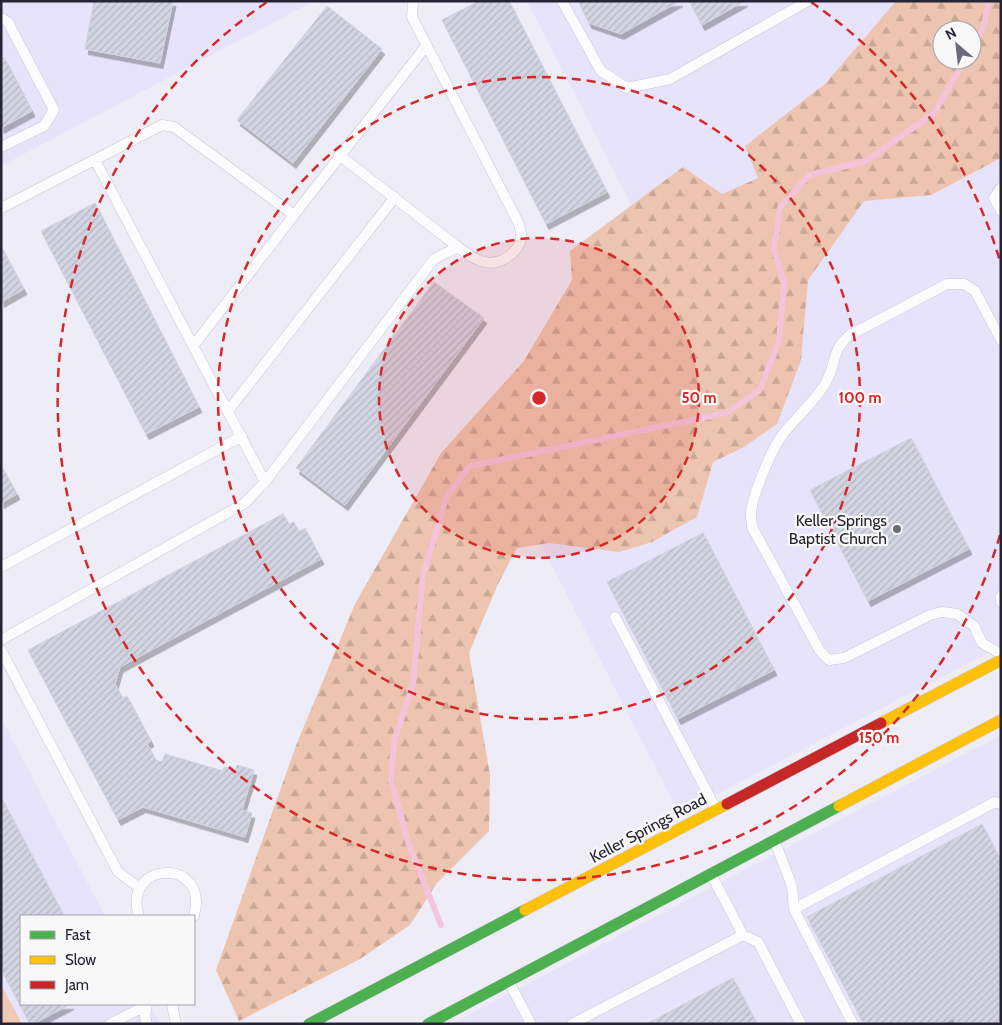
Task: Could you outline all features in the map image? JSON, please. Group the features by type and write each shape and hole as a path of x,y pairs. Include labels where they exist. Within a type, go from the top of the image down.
{"main road":[{"name":"Keller Springs Road","path":"309,1024 1001,660"},
{"path":"428,1024 1001,720"}],"lane":[{"path":"340,155 475,259 487,263 503,260 517,249 521,238 519,224 412,17 412,1"},
{"path":"562,1 601,71 627,88 670,79 808,1"},
{"path":"1,18 8,22 54,110 44,126 1,147"},
{"path":"194,345 426,46"},
{"path":"1,208 162,125 174,126 294,215"},
{"path":"95,160 265,482"},
{"path":"1001,188 994,198 1001,211"},
{"path":"228,410 395,197"},
{"path":"1,640 245,502 265,482 434,258 458,247"},
{"path":"1001,340 975,291 964,284 946,284 850,334 840,343 833,359 831,374 823,388 782,435 769,457 751,512 752,527 820,651 829,660 844,658 930,615 942,612 957,614 974,626 982,643 1001,654"},
{"path":"1,568 242,436"},
{"path":"1001,596 1001,602"},
{"path":"615,617 717,810"},
{"path":"1,650 118,872 140,888"},
{"path":"794,909 995,802 1001,804"},
{"path":"774,842 792,886 794,909 853,1024"},
{"path":"140,915 136,899 140,888 152,876 161,873 179,875 193,888 196,906 194,915"},
{"path":"711,875 743,935 758,942 801,1024"},
{"path":"572,1024 743,935"},
{"path":"509,981 530,1024"},
{"path":"110,1024 145,1005"},
{"path":"147,1005 145,1017 147,1024"},
{"path":"172,1005 176,1024"}],"shaded area":[{"path":"1,1 314,1 1,166"},
{"path":"527,1 1001,1 1001,646 679,814 539,540 745,427"},
{"path":"1,718 104,915 20,915 20,1005 151,1005 161,1024 22,1024 1,984"},
{"path":"1001,735 1001,1024 451,1024"},
{"path":"1,984 22,1024 1,1024"}],"green space":[{"path":"896,1 1001,1 1001,158 931,195 864,201 808,280 801,360 777,424 744,447 713,462 697,517 652,542 619,552 549,543 517,548 498,584 469,653 490,775 489,831 437,883 410,925 360,959 239,1021 216,970 297,743 355,604 441,453 524,361 572,280 570,251 683,167 722,194 758,178 745,146 826,83"}],"building":[{"path":"94,1 173,1 160,63 85,49"},
{"path":"479,1 509,1 607,192 546,224 442,20"},
{"path":"578,1 680,1 621,34 589,23"},
{"path":"689,1 745,1 702,25"},
{"path":"327,6 382,49 293,163 237,120"},
{"path":"4,57 32,111 1,128 1,59"},
{"path":"95,203 199,407 146,434 41,231"},
{"path":"1,246 24,289 1,302"},
{"path":"434,282 484,318 345,505 296,468"},
{"path":"911,438 969,549 868,601 810,490"},
{"path":"1,465 17,494 1,503"},
{"path":"283,514 289,524 294,522 299,532 305,528 321,559 120,667 115,684 123,698 127,696 151,741 147,744 156,760 162,762 165,754 223,771 224,767 236,770 237,765 254,770 242,810 252,813 245,837 143,807 118,820 28,650"},
{"path":"703,533 774,670 678,719 607,582"},
{"path":"1,797 63,915 20,915 20,1005 69,1005 30,1024 1,969"},
{"path":"982,824 1001,861 1001,1024 956,1024 953,1018 943,1024 864,1024 807,917"},
{"path":"733,978 757,1024 646,1024"}],"waterway":[{"path":"982,31 989,1"},
{"path":"441,925 409,845 391,781 394,741 413,684 423,575 447,495 470,466 726,413 760,390 779,341 784,283 774,248 780,208 809,175 866,161 934,113 959,70"}],"traffic: fast":[{"path":"428,1024 839,806"},
{"path":"309,1024 525,910"}],"traffic: slow":[{"path":"881,723 1001,660"},
{"path":"839,806 1001,720"},
{"path":"525,910 727,804"}],"traffic: jam":[{"path":"727,804 881,723"}],"place":[{"name":"Keller Springs Baptist Church","path":"897,529"}]}
